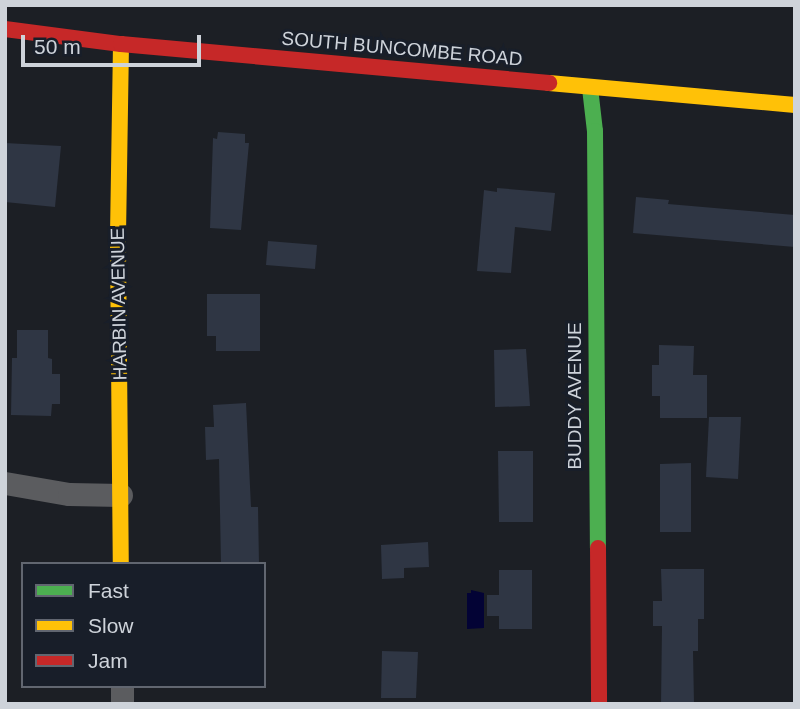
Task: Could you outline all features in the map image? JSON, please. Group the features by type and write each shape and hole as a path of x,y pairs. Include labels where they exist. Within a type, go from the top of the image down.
{"street":[{"name":"SOUTH BUNCOMBE ROAD","path":"5,29 121,44 795,105"},
{"name":"HARBIN AVENUE","path":"121,44 118,245 121,562"},
{"name":"BUDDY AVENUE","path":"590,88 595,131 599,704"},
{"path":"5,482 69,494 121,495"}],"shaded area":[{"path":"471,590 484,593 484,628 467,629 467,593 471,593"}],"building":[{"path":"218,132 245,134 245,143 249,143 241,230 210,228 213,138 217,139"},
{"path":"5,143 61,146 55,207 5,202"},
{"path":"497,188 555,193 551,231 515,227 511,273 477,271 484,190 497,192"},
{"path":"636,197 669,200 668,204 795,215 795,247 633,233"},
{"path":"268,241 317,245 315,269 266,265"},
{"path":"207,294 260,294 260,351 216,351 216,336 207,336"},
{"path":"17,330 48,330 48,358 52,359 52,374 60,374 60,404 52,404 51,416 11,415 12,358 17,358"},
{"path":"659,345 694,346 693,375 707,375 707,418 660,418 660,396 652,396 652,365 659,365"},
{"path":"526,349 530,406 495,407 494,350"},
{"path":"246,403 251,507 258,507 259,562 221,562 219,459 206,460 205,427 214,427 213,405"},
{"path":"709,417 741,417 738,479 706,477"},
{"path":"498,451 533,451 533,522 499,522"},
{"path":"691,463 691,532 660,532 660,464"},
{"path":"428,542 429,567 404,568 404,578 382,579 381,545"},
{"path":"661,569 704,569 704,619 698,619 698,651 693,651 694,704 661,704 662,626 653,626 653,601 662,601"},
{"path":"499,570 532,570 532,629 499,629 499,616 487,616 487,595 499,595"},
{"path":"382,651 418,652 416,698 381,698"}],"traffic: fast":[{"path":"590,88 595,131 598,548"}],"traffic: slow":[{"path":"121,44 118,245 121,562"},
{"path":"549,83 795,105"}],"traffic: jam":[{"path":"5,29 121,44 549,83"},
{"path":"598,548 599,704"}]}
